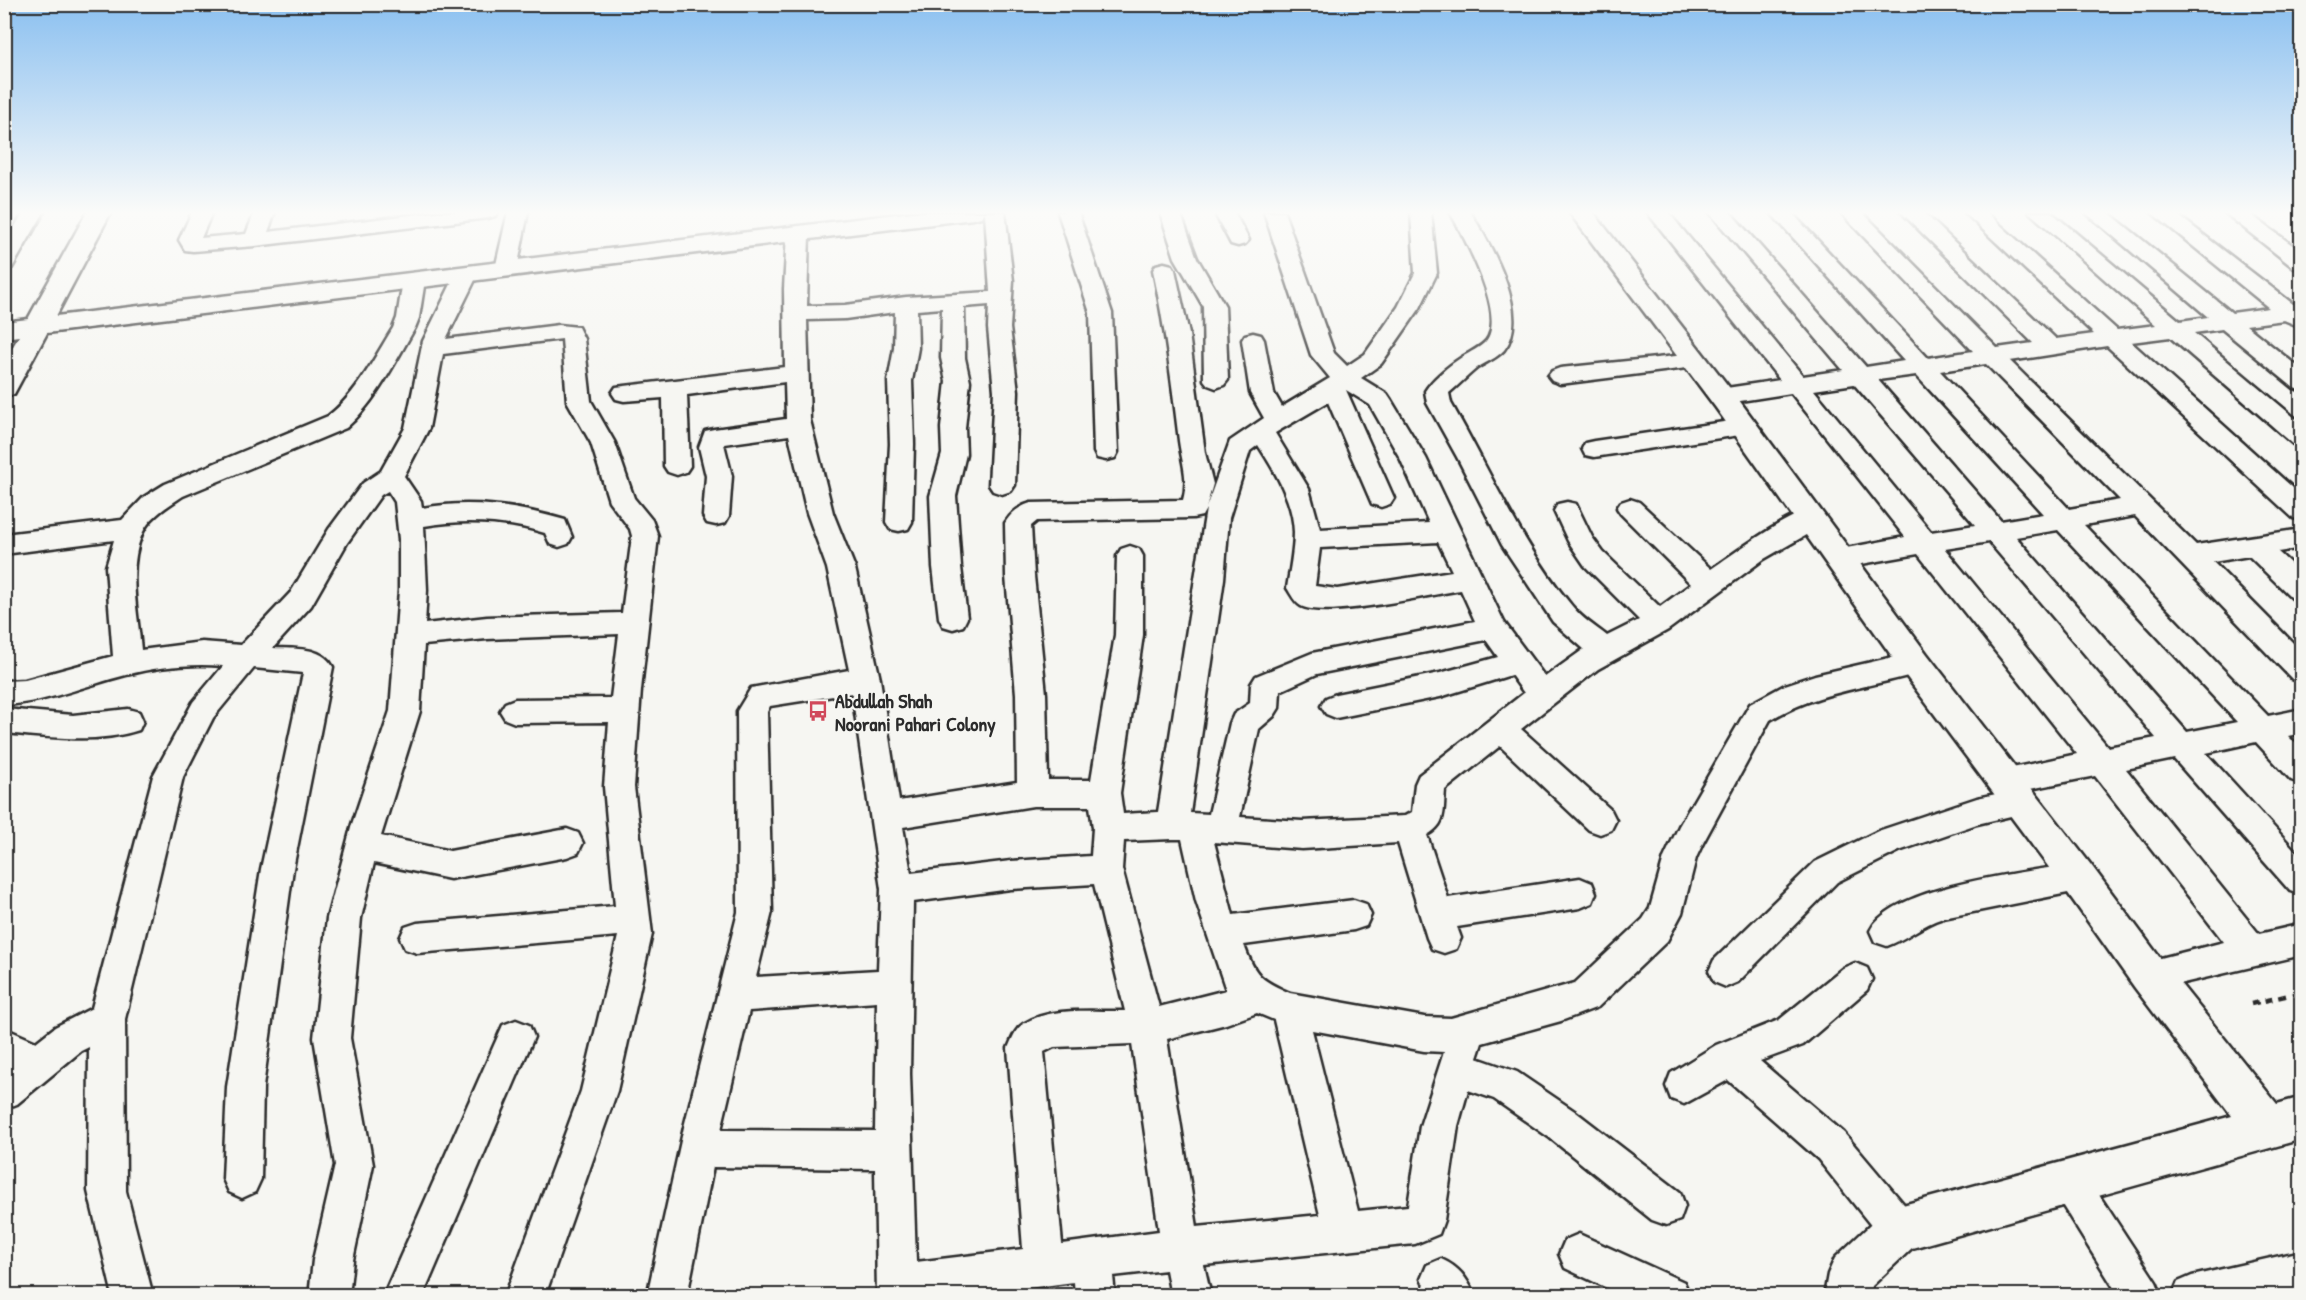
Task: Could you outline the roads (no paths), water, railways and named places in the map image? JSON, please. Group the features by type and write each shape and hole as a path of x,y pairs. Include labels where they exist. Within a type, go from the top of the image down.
{"street":[{"path":"4,388 67,273"},
{"path":"4,330 477,273"},
{"path":"790,273 796,313 799,425 820,513 842,568 865,679 897,888 892,1074 896,1290 1044,1266 1094,1277 1181,1248 1415,1225 1425,1220 1439,1126 1468,1030"},
{"path":"1001,273 999,328 1006,391 1002,485"},
{"path":"1088,273 1101,313 1106,452"},
{"path":"1034,794 1031,694 1020,576 1018,523 1031,512 1192,509 1200,484 1178,334 1165,273"},
{"path":"1195,273 1214,306 1216,380"},
{"path":"1295,273 1323,355 1338,382 1380,498"},
{"path":"1344,1233 1274,1003 1239,980 1212,901 1196,827 1207,602 1216,519 1239,447 1373,359 1409,308 1426,273"},
{"path":"1490,273 1502,310 1503,328 1497,343 1465,366 1437,391 1439,403 1470,457 1511,538 1563,615 1604,650"},
{"path":"1627,273 1744,427 1915,663 2078,877 2149,975 2285,1122 1899,1229 1851,1274 1847,1296"},
{"path":"1706,273 2252,951"},
{"path":"1771,273 2181,746 2301,881"},
{"path":"1836,273 2063,519 2301,771"},
{"path":"1909,273 1989,356 2142,506 2301,671"},
{"path":"1974,273 2051,347"},
{"path":"2039,273 2110,338 2290,488 2301,512"},
{"path":"2109,273 2301,438"},
{"path":"2168,273 2301,383"},
{"path":"2241,273 2297,315"},
{"path":"133,1296 107,1191 107,1019 168,776 203,710 248,656 301,599 339,536 372,489 391,477 417,428 435,341 467,274"},
{"path":"128,663 120,567 130,529 153,503 174,490 297,440 337,422 348,413 368,387 404,328 408,318 414,280"},
{"path":"796,313 845,312 906,304 1001,298"},
{"path":"952,618 943,496 954,454 953,428 958,381 953,358 953,301"},
{"path":"899,522 902,444 900,381 906,348 906,304"},
{"path":"1721,396 2226,321 2297,315"},
{"path":"433,348 570,332 573,339 579,401 603,443 622,501 643,527 645,536 624,710 619,788 635,934 599,1091 525,1296"},
{"path":"1253,340 1270,426 1300,499 1307,529 1301,588 1309,598 1337,599 1469,579"},
{"path":"1560,376 1695,361"},
{"path":"624,393 675,389 797,373"},
{"path":"1338,382 1379,400 1413,458 1493,628 1541,694"},
{"path":"675,389 677,466"},
{"path":"717,516 719,476 711,447 714,437 799,425"},
{"path":"1594,449 1744,427"},
{"path":"329,1296 333,1260 354,1165 332,1038 344,918 362,846 405,711 413,590 410,519 408,501 391,477"},
{"path":"1839,558 2142,506"},
{"path":"1630,508 1709,584"},
{"path":"410,519 453,511 503,513 556,527 559,537"},
{"path":"1567,511 1593,559 1658,622"},
{"path":"1109,828 1196,827 1302,835 1409,830 1427,819 1430,784 1501,729 1541,694 1604,650 1658,622 1709,584 1791,530 1811,520"},
{"path":"4,544 130,529"},
{"path":"1306,539 1446,532"},
{"path":"2191,556 2301,538"},
{"path":"2255,546 2301,591"},
{"path":"1130,556 1129,635 1104,794 1109,828 1106,869 1147,1027 1181,1248 1191,1296"},
{"path":"410,636 487,628 634,623"},
{"path":"1196,827 1245,723 1264,708 1266,684 1312,664 1493,628"},
{"path":"4,693 25,692 128,663 202,653 312,662 319,667 277,868 245,1088 242,1179"},
{"path":"1336,706 1440,685 1518,662"},
{"path":"1044,1266 1026,1048 1034,1037 1054,1030 1147,1027 1226,1008 1274,1003 1424,1034 1451,1035 1561,1004 1586,994 1654,930 1665,913 1680,858 1690,836 1760,712 1778,700 1806,689 1915,663"},
{"path":"667,1296 699,1148 755,912 752,711 761,696 865,679"},
{"path":"515,711 624,710"},
{"path":"4,721 73,727 128,721"},
{"path":"1726,971 1826,872 1889,841 1977,811 2013,792 2102,762 2301,722"},
{"path":"1501,729 1600,819"},
{"path":"885,817 1034,794 1104,794"},
{"path":"1409,830 1440,927 1580,893"},
{"path":"362,846 450,865 567,843"},
{"path":"897,888 1011,875 1106,869"},
{"path":"1887,932 1919,910 1943,903 2078,877"},
{"path":"1222,932 1354,915"},
{"path":"417,938 633,920"},
{"path":"2149,975 2301,939"},
{"path":"1684,1086 1729,1057 1790,1033 1856,979"},
{"path":"735,995 895,985"},
{"path":"4,1091 68,1039 107,1019"},
{"path":"403,1296 516,1037"},
{"path":"4,1045 40,1062"},
{"path":"1729,1057 1831,1146 1899,1229"},
{"path":"1457,1069 1504,1085 1563,1125 1666,1206"},
{"path":"699,1148 893,1150"},
{"path":"2070,1182 2142,1296"},
{"path":"1579,1254 1670,1296"},
{"path":"2192,1296 2301,1270"}],"place":[{"name":"Abdullah Shah Noorani Pahari Colony","path":"818,711"}]}
